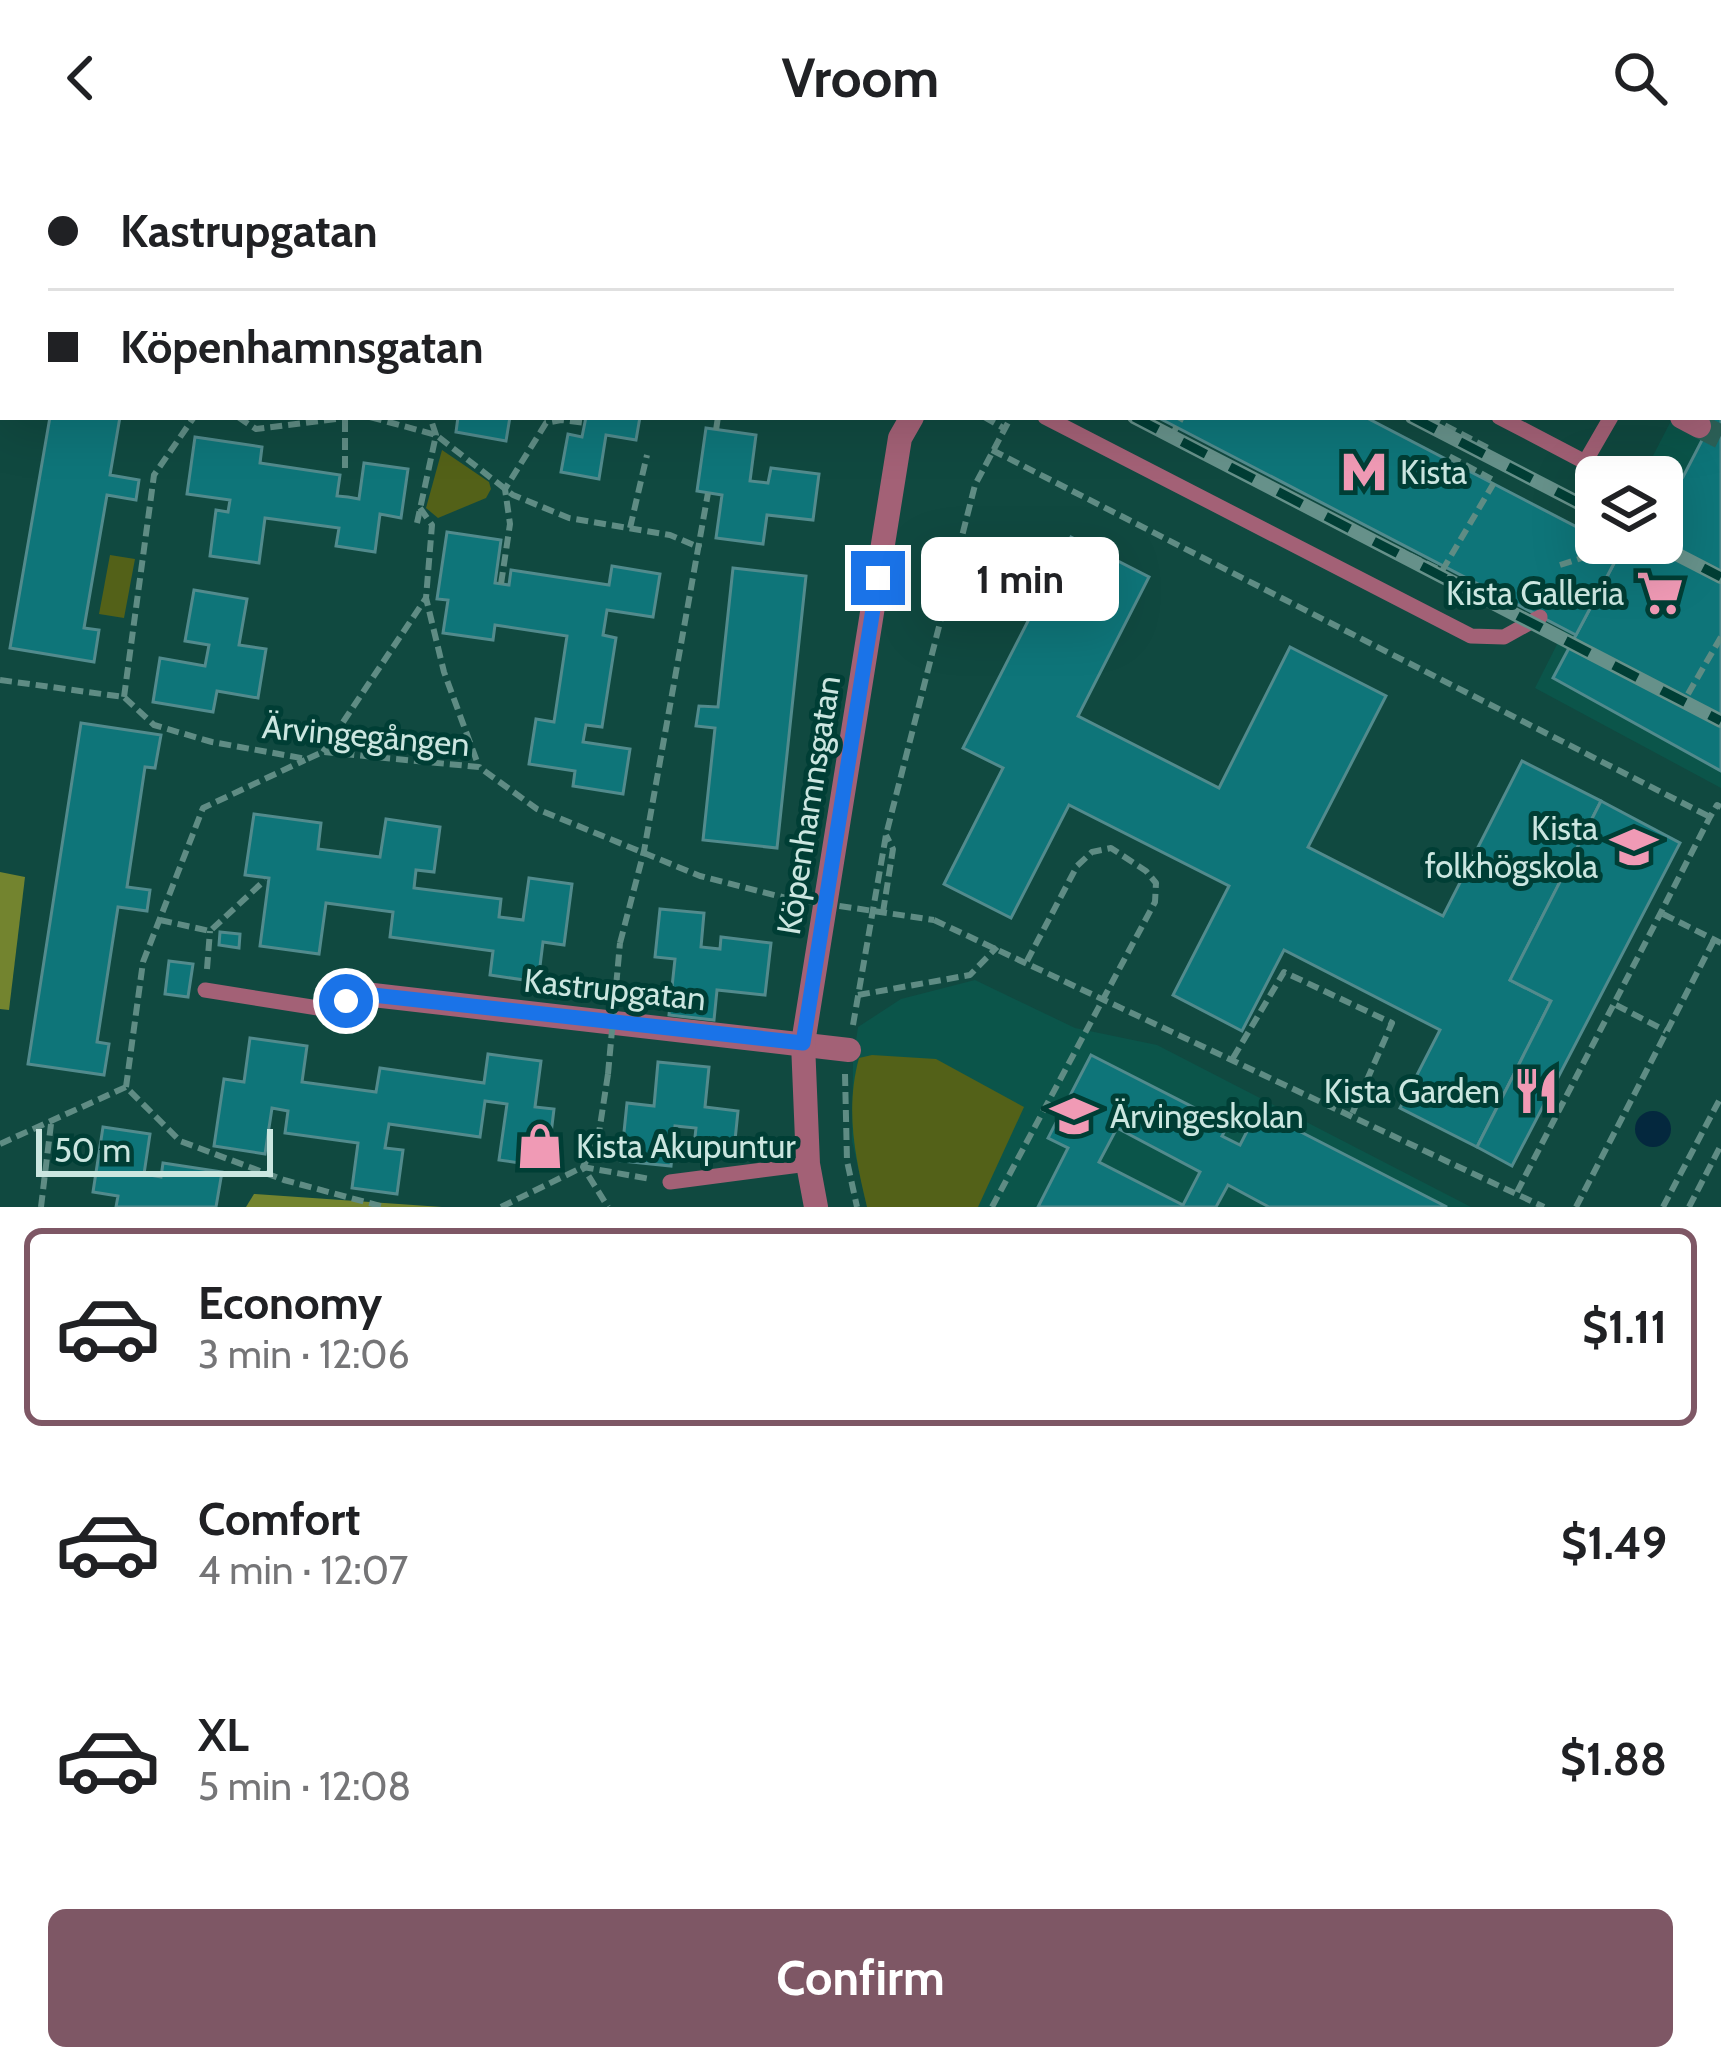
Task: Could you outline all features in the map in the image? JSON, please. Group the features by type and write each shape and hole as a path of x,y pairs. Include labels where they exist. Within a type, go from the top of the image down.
{"street":[{"name":"Köpenhamnsgatan","path":"816,1207 808,1164 803,1043 900,438 910,420"},
{"name":"Kastrupgatan","path":"373,995 849,1050"}],"lane":[{"path":"1051,420 1471,636 1504,637 1540,617"},
{"path":"1505,420 1575,457"},
{"path":"1588,456 1609,420"},
{"path":"205,990 318,1008 373,995"},
{"path":"670,1183 808,1164"}],"path":[{"path":"124,697 154,476 192,420"},
{"path":"242,420 256,429 324,420"},
{"path":"344,468 346,420"},
{"path":"381,420 436,435 506,489 569,518 670,535 701,548"},
{"path":"417,523 436,435 431,420"},
{"path":"716,430 718,420"},
{"path":"989,420 1004,430"},
{"path":"857,1207 847,1162 845,1076 886,835 975,485 1009,420"},
{"path":"1171,437 1180,420"},
{"path":"1435,420 1492,450"},
{"path":"502,584 510,524 506,489 546,423 585,423"},
{"path":"992,450 1710,817"},
{"path":"630,528 647,455"},
{"path":"1345,524 1442,572 1495,481 1449,456"},
{"path":"502,1207 583,1167 598,1139 620,943 644,851 708,493"},
{"path":"420,508 432,524 426,598 444,672 479,767"},
{"path":"1558,570 1563,561"},
{"path":"323,752 426,598"},
{"path":"1688,694 1721,637"},
{"name":"Ärvingegången","path":"0,680 124,697 154,725 212,742 307,759 323,752 479,767 537,808 700,876 786,898 934,920 1544,1207"},
{"path":"127,1088 143,962 203,808 307,759"},
{"path":"1516,1192 1710,817 1717,805 1721,807"},
{"path":"883,912 893,849 886,835"},
{"path":"992,1207 1155,902 1156,884 1146,871 1112,848 1092,852 1077,866 1028,961"},
{"path":"205,990 210,931 265,880"},
{"path":"1576,1207 1666,1031 1718,942 1663,914"},
{"path":"160,920 210,931"},
{"path":"858,995 970,975 998,947"},
{"path":"1233,1058 1284,972 1392,1023 1352,1114"},
{"path":"1615,1005 1666,1031"},
{"path":"0,1144 127,1088"},
{"path":"127,1088 180,1141 284,1180 384,1207"},
{"path":"1663,1207 1721,1097"},
{"path":"41,1207 51,1124"},
{"path":"1689,1207 1721,1145"},
{"path":"583,1167 670,1183"},
{"path":"583,1167 608,1207"}],"shaded area":[{"name":"Kista Galleria","path":"1671,420 1721,420 1721,788 1535,688 1597,564 1683,564 1683,456 1653,456"},
{"name":"Ärvingeskolan","path":"975,980 1075,1028 1157,1045 1471,1207 867,1207 852,1141 858,1027 901,999"}],"green space":[{"path":"442,450 489,482 491,489 486,498 438,518 426,508"},
{"path":"110,555 135,559 124,618 99,614"},
{"path":"0,872 25,877 9,1010 0,1009"},
{"path":"859,1058 936,1059 1024,1107 978,1207 867,1207 852,1114"},
{"path":"255,1194 442,1207 246,1207"}],"water":[{"path":"1653,1111 1665,1117 1671,1129 1665,1141 1653,1147 1641,1141 1635,1129 1641,1117"}],"building":[{"path":"49,420 119,420 110,475 139,480 136,500 107,495 84,628 99,630 94,662 10,648"},
{"path":"458,420 510,420 506,441 456,432"},
{"path":"585,420 639,420 636,440 606,435 599,479 561,472 568,434 582,437"},
{"path":"1163,420 1371,420 1575,526 1575,564 1614,564 1576,635"},
{"name":"Kista Galleria","path":"1712,420 1721,420 1721,771 1553,678 1614,564 1683,564 1683,477"},
{"path":"706,428 756,435 750,481 768,483 771,468 819,474 813,520 767,515 763,544 716,538 722,495 697,491"},
{"path":"195,437 262,447 260,463 340,475 337,496 359,499 364,463 408,469 401,518 380,514 375,552 336,546 339,528 265,518 259,563 210,556 216,510 228,512 230,500 187,494"},
{"path":"447,532 501,540 495,583 509,585 511,570 609,585 612,566 660,574 653,617 607,610 603,635 616,638 602,727 586,725 583,742 630,749 623,794 573,786 575,771 529,764 536,719 554,722 567,636 495,625 493,640 443,633 448,600 437,599"},
{"path":"1071,537 1149,577 1078,716 1219,788 1290,647 1386,696 1308,847 1443,916 1522,761 1601,801 1510,980 1551,1001 1477,1147 1400,1108 1440,1030 1284,950 1242,1031 1173,995 1229,886 1069,805 1011,918 944,884 1003,768 963,748"},
{"path":"733,568 806,576 777,848 703,840 715,728 696,726 699,706 718,707"},
{"path":"194,590 247,599 239,645 266,649 258,698 217,691 213,712 153,702 160,658 205,666 209,645 185,641"},
{"path":"81,723 161,735 155,768 145,767 127,887 150,890 147,911 118,907 97,1042 109,1044 104,1075 28,1064"},
{"path":"1601,801 1680,843 1512,1166 1477,1147 1551,1001 1510,980"},
{"path":"254,814 321,823 318,849 380,857 386,819 440,827 434,872 416,870 414,888 501,899 499,917 523,920 529,878 572,884 564,945 543,942 538,982 490,975 493,951 390,937 393,912 326,903 319,954 260,946 269,878 245,875"},
{"path":"660,909 704,913 701,947 720,949 721,937 771,943 765,995 717,990 714,1020 669,1015 675,959 655,957"},
{"path":"220,932 240,934 239,948 219,945"},
{"path":"169,961 193,964 188,997 165,994"},
{"path":"250,1038 307,1046 302,1082 376,1092 380,1068 484,1083 488,1054 541,1061 535,1107 554,1109 547,1167 499,1160 507,1104 485,1101 480,1137 389,1124 385,1148 403,1150 397,1194 352,1188 358,1143 285,1133 288,1111 272,1108 265,1154 214,1146 224,1079 244,1082"},
{"path":"1091,1055 1228,1125 1222,1136 1240,1145 1258,1110 1447,1207 1269,1207 1228,1185 1216,1207 1038,1207 1068,1148 1048,1138","holes":["1117,1128 1200,1172 1183,1205 1099,1162"]},
{"path":"658,1062 709,1067 705,1107 738,1111 734,1150 694,1146 696,1128 675,1126 671,1166 621,1161 627,1103 654,1106"},
{"path":"103,1127 150,1134 144,1174 161,1177 163,1163 222,1172 216,1207 116,1207 118,1196 93,1192"}],"tunnel":[{"path":"1699,426 1721,437"}],"railway":[{"path":"1140,420 1721,721"},
{"path":"1418,420 1575,501"},
{"path":"1683,557 1721,577"}],"place":[{"name":"Kista","path":"1364,472"},
{"name":"Kista Galleria","path":"1660,593"},
{"name":"Kista folkhögskola","path":"1634,847"},
{"name":"Kista Garden","path":"1536,1091"},
{"name":"Ärvingeskolan","path":"1074,1116"},
{"name":"Kista Akupuntur","path":"540,1146"}],"route":[{"path":"346,1001 373,995 803,1043 878,578"}]}
